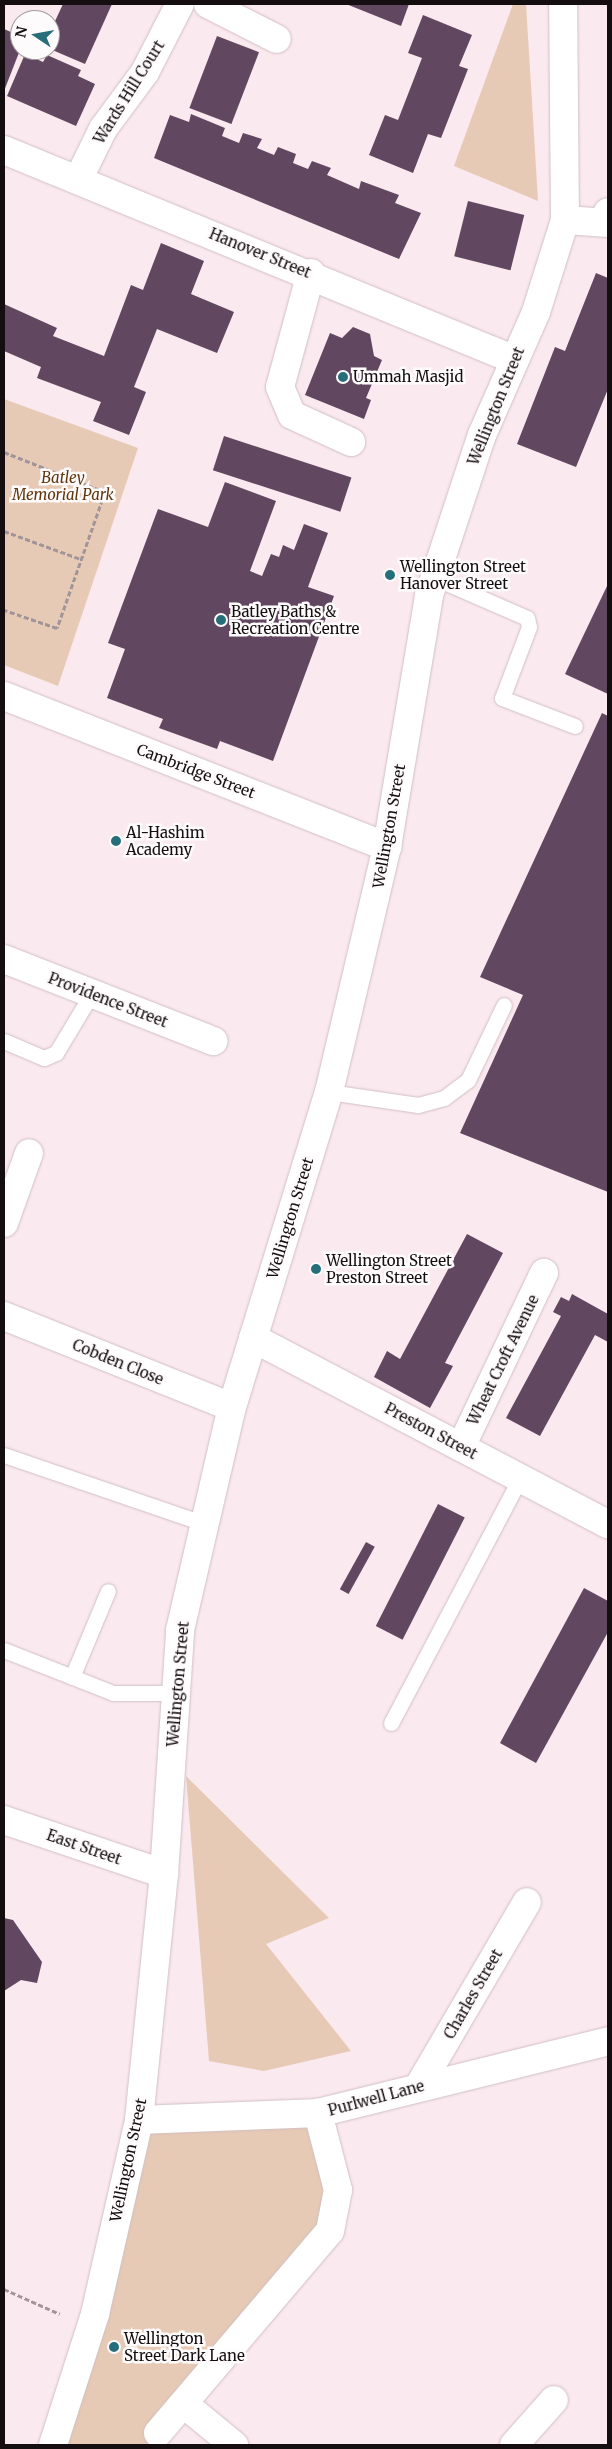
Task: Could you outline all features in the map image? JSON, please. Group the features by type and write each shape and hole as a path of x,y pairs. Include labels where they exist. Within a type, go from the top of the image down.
{"street":[{"name":"Wards Hill Court","path":"78,180 103,128 144,72 180,4"},
{"path":"208,4 277,39"},
{"name":"Wellington Street","path":"52,2445 90,2328 139,2120 164,1874 180,1630 232,1407 329,1092 388,847 435,578 482,435 536,312 565,220 563,4"},
{"name":"Hanover Street","path":"4,150 311,273 515,360"},
{"path":"565,220 606,219"},
{"path":"311,273 280,387 292,415 351,442"},
{"name":"Cambridge Street","path":"4,696 388,847"},
{"name":"Providence Street","path":"4,959 213,1041"},
{"path":"4,1223 29,1154"},
{"name":"Wheat Croft Avenue","path":"461,1446 544,1273"},
{"name":"Cobden Close","path":"4,1316 232,1407"},
{"name":"Preston Street","path":"253,1338 608,1524"},
{"name":"East Street","path":"4,1820 164,1874"},
{"name":"Charles Street","path":"419,2086 527,1902"},
{"name":"Purlwell Lane","path":"139,2120 318,2113 419,2086 608,2041"},
{"path":"158,2433 330,2231 338,2190 318,2113"},
{"path":"514,2445 554,2400"},
{"path":"184,2404 234,2445"}],"lane":[{"path":"435,578 526,618 529,627 502,698 575,726"},
{"path":"4,1041 44,1058 56,1053 92,994"},
{"path":"329,1092 418,1105 444,1098 468,1080 504,1005"},
{"path":"4,1455 205,1524"},
{"path":"391,1724 520,1478"},
{"path":"72,1677 108,1591"},
{"path":"4,1650 113,1693 176,1693"}],"path":[{"path":"4,452 101,487 105,492 57,628 4,610"},
{"path":"4,531 81,559"},
{"path":"4,2289 90,2328"}],"green space":[{"path":"513,4 526,4 538,201 454,166"},
{"name":"Batley Memorial Park","path":"4,399 138,448 58,686 4,665"},
{"path":"186,1776 329,1918 266,1944 351,2051 264,2071 209,2061"},
{"path":"312,2122 330,2188 321,2227 150,2428 150,2445 59,2445 147,2129"}],"building":[{"path":"63,4 112,4 85,64 60,53 60,10"},
{"path":"346,4 409,4 401,26"},
{"path":"423,15 472,35 459,66 468,69 441,138 428,134 413,173 369,155 385,115 398,120 422,58 408,53"},
{"path":"4,29 10,32 10,60 16,60 4,91"},
{"path":"217,36 259,52 231,124 189,108"},
{"path":"22,60 38,60 43,62 44,60 58,60 81,70 78,76 95,84 76,126 7,96"},
{"path":"191,114 225,128 222,136 239,143 243,133 262,139 257,148 274,155 278,147 296,154 293,163 308,169 312,161 331,168 327,175 359,189 361,181 399,195 395,203 421,213 399,259 154,158 170,115 189,122"},
{"path":"468,201 524,215 510,270 454,256"},
{"path":"161,243 204,261 191,294 234,312 217,353 157,329 134,387 146,392 129,435 93,421 101,402 37,378 41,367 4,351 4,304 57,328 53,336 104,356 131,285 143,290"},
{"path":"596,273 608,278 608,389 576,467 517,444 555,347 565,351"},
{"name":"Ummah Masjid","path":"353,327 370,334 374,356 382,360 366,398 371,400 364,419 305,395 330,333 342,338"},
{"path":"224,436 351,477 340,512 213,470"},
{"name":"Batley Baths & Recreation Centre","path":"225,482 276,501 250,571 262,576 271,554 279,557 283,545 294,550 304,524 328,533 308,587 334,596 273,761 220,741 217,749 159,728 163,719 107,698 125,649 108,643 158,509 208,527"},
{"path":"608,584 608,694 565,674"},
{"path":"602,713 608,716 608,1192 460,1133 523,995 480,977"},
{"path":"467,1234 503,1253 445,1363 453,1366 430,1408 374,1377 387,1351 400,1359"},
{"path":"572,1294 608,1314 608,1342 595,1335 540,1436 506,1418 561,1316 553,1312 561,1297 569,1301"},
{"path":"438,1504 465,1518 403,1640 376,1626"},
{"path":"366,1542 375,1547 349,1594 340,1589"},
{"path":"584,1588 608,1601 608,1632 536,1763 500,1743"},
{"path":"4,1918 13,1920 42,1962 37,1983 21,1980 4,1991"}],"place":[{"name":"Ummah Masjid","path":"343,377"},
{"name":"Wellington Street Hanover Street","path":"390,575"},
{"name":"Batley Baths & Recreation Centre","path":"221,620"},
{"name":"Al-Hashim Academy","path":"116,841"},
{"name":"Wellington Street Preston Street","path":"316,1269"},
{"name":"Wellington Street Dark Lane","path":"114,2347"}]}
